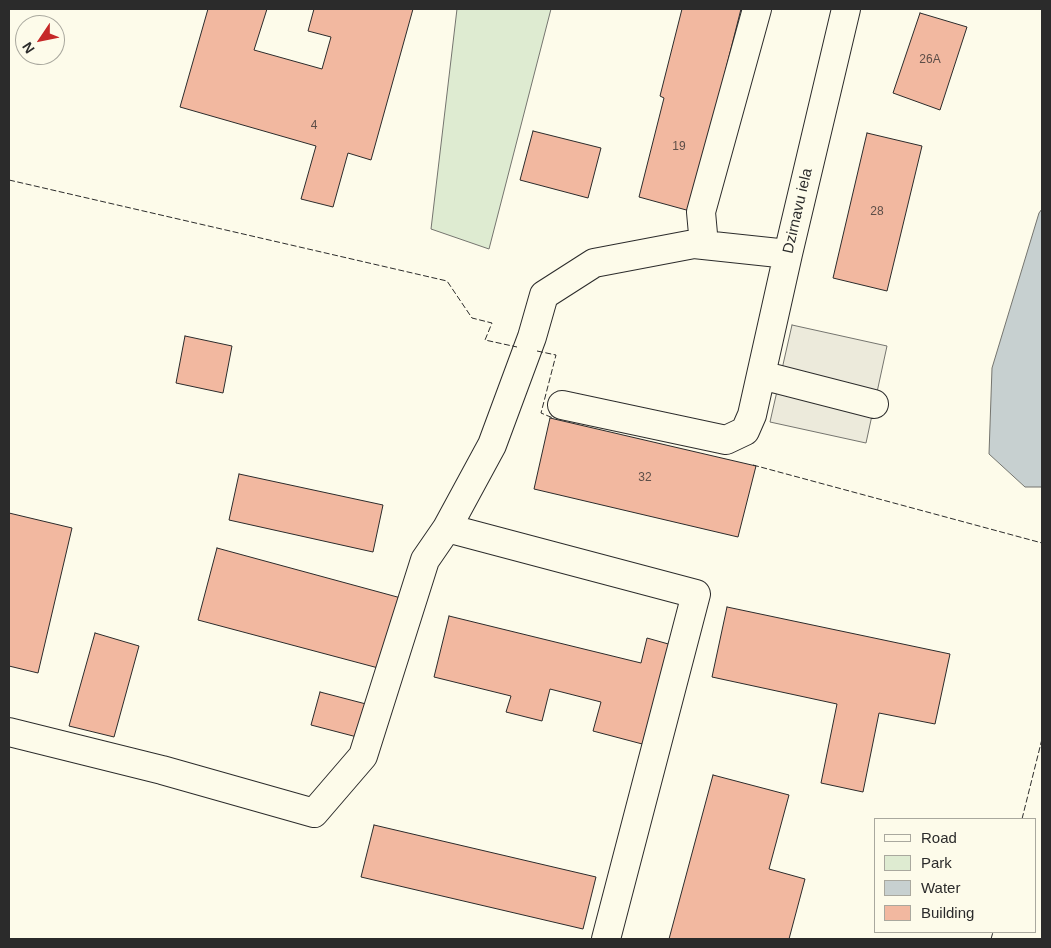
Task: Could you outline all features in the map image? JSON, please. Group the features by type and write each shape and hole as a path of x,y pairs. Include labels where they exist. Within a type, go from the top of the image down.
{"street":[{"path":"704,245 702,212 757,9"},
{"name":"Dzirnavu iela","path":"562,405 726,440 745,431 752,415 846,9"},
{"path":"9,732 162,770 314,813 363,756 425,560 447,528 492,444 532,337 544,295 594,262 694,244 788,254"},
{"path":"761,375 874,404"},
{"path":"447,528 696,594 606,939"}],"green space":[{"path":"457,9 551,9 489,249 431,229"}],"shaded area":[{"path":"792,325 887,346 866,443 770,422"}],"water":[{"path":"1042,209 1042,487 1025,487 989,454 992,368 1039,213"}],"building":[{"path":"208,9 267,9 254,50 322,69 331,37 308,31 314,9 413,9 371,160 348,153 333,207 301,199 316,146 180,107"},
{"path":"682,9 741,9 690,211 639,197 664,98 660,96"},
{"path":"920,13 967,27 940,110 893,93"},
{"path":"533,131 601,148 588,198 520,180"},
{"path":"867,133 922,146 887,291 833,278"},
{"path":"185,336 232,346 223,393 176,383"},
{"path":"550,418 756,466 738,537 534,489"},
{"path":"239,474 383,505 373,552 229,520"},
{"path":"9,513 72,528 38,673 9,666"},
{"path":"217,548 401,598 382,669 198,620"},
{"path":"727,607 950,654 935,724 879,713 863,792 821,783 837,704 712,677"},
{"path":"449,616 641,663 647,638 672,645 646,745 593,731 601,702 550,689 542,721 506,712 511,696 434,677"},
{"path":"95,633 139,646 114,737 69,726"},
{"path":"320,692 366,704 357,737 311,725"},
{"path":"713,775 789,795 769,869 805,879 789,939 669,939"},
{"path":"374,825 596,877 583,929 361,877"}],"fence":[{"path":"9,180 447,281 472,318 492,323 485,340 517,347"},
{"path":"537,351 556,355 541,413 553,418"},
{"path":"753,465 1042,543"},
{"path":"1022,818 1042,739"},
{"path":"991,939 993,933"}]}
